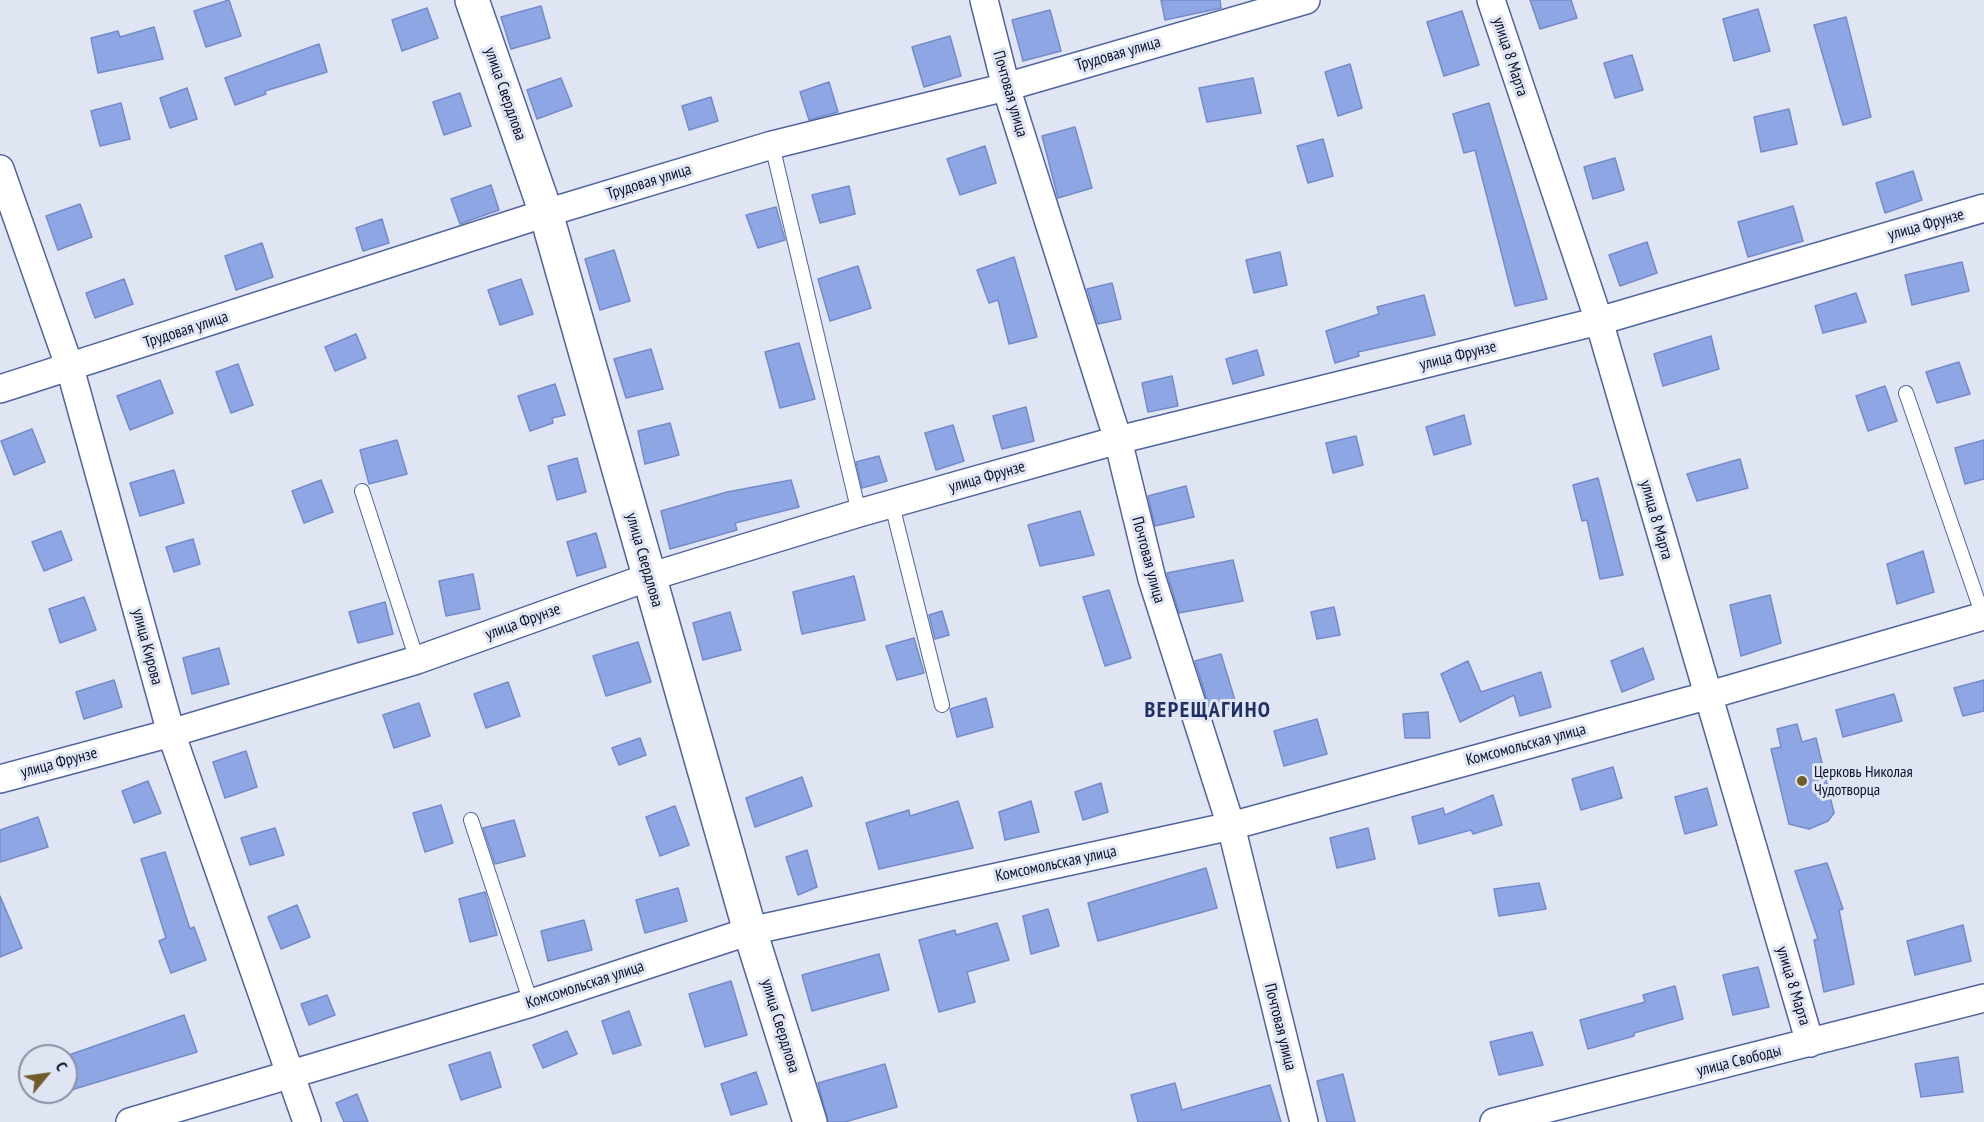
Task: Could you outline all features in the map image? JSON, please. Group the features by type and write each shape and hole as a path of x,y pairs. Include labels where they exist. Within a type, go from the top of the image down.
{"street":[{"name":"улица Свердлова","path":"472,0 546,213 750,931 810,1122"},
{"name":"Почтовая улица","path":"984,0 1006,87 1118,440 1152,579 1231,826 1304,1122"},
{"name":"Трудовая улица","path":"0,388 70,368 546,213 772,145 1006,87 1306,0"},
{"name":"улица 8 Марта","path":"1491,0 1599,321 1706,696 1810,1044"},
{"name":"улица Кирова","path":"0,169 70,368 171,733 307,1122"},
{"name":"улица Фрунзе","path":"0,779 171,733 417,660 649,577 859,513 1118,440 1599,321 1984,208"},
{"name":"Комсомольская улица","path":"130,1122 531,1003 750,931 1231,826 1706,696 1983,616"},
{"name":"улица Свободы","path":"1494,1122 1810,1044 1984,998"}],"lane":[{"path":"772,145 859,513"},
{"path":"1906,393 1983,616"},
{"path":"362,491 417,660"},
{"path":"892,505 942,705"},
{"path":"471,820 531,1003"}],"building":[{"path":"229,0 241,36 206,47 194,11"},
{"path":"1161,0 1220,0 1221,8 1165,20"},
{"path":"1530,0 1571,0 1577,18 1540,29"},
{"path":"541,6 550,38 511,49 501,17"},
{"path":"427,8 438,38 402,51 392,20"},
{"path":"1758,9 1770,51 1734,61 1723,19"},
{"path":"1050,10 1061,51 1023,61 1012,20"},
{"path":"1462,11 1479,65 1444,76 1427,22"},
{"path":"1846,17 1871,117 1843,125 1814,25"},
{"path":"154,27 163,59 98,73 91,38 118,31 120,37"},
{"path":"950,36 961,76 924,87 912,47"},
{"path":"319,44 327,72 265,91 266,94 235,105 225,78"},
{"path":"1632,55 1643,90 1615,98 1604,63"},
{"path":"1350,64 1362,108 1338,116 1325,72"},
{"path":"561,78 572,106 537,119 527,90"},
{"path":"1253,78 1261,113 1207,122 1199,88"},
{"path":"829,82 838,112 809,120 800,92"},
{"path":"187,88 197,119 170,128 160,98"},
{"path":"460,93 471,126 444,135 433,102"},
{"path":"711,97 718,121 689,130 682,106"},
{"path":"121,103 130,139 100,146 91,111"},
{"path":"1489,103 1547,299 1515,306 1475,150 1464,153 1453,114"},
{"path":"1789,109 1797,144 1761,152 1754,117"},
{"path":"1075,127 1092,188 1058,198 1042,136"},
{"path":"1323,139 1333,176 1308,183 1297,146"},
{"path":"985,146 996,183 960,195 947,159"},
{"path":"1615,158 1624,190 1593,199 1584,167"},
{"path":"1913,171 1922,200 1885,213 1876,183"},
{"path":"491,185 499,210 460,224 451,199"},
{"path":"849,186 855,214 820,223 812,195"},
{"path":"80,204 92,237 58,250 46,216"},
{"path":"1793,206 1803,241 1748,257 1738,222"},
{"path":"776,207 785,240 758,248 746,215"},
{"path":"382,219 389,243 363,251 356,228"},
{"path":"1647,242 1657,273 1620,286 1609,255"},
{"path":"262,243 273,277 236,290 225,256"},
{"path":"614,250 630,301 600,310 585,259"},
{"path":"1280,252 1287,285 1254,293 1246,260"},
{"path":"1014,257 1037,337 1009,344 998,300 989,303 977,270"},
{"path":"1962,262 1969,291 1912,305 1905,275"},
{"path":"858,266 871,308 830,321 818,279"},
{"path":"124,279 133,304 95,318 86,293"},
{"path":"521,279 533,314 500,325 488,290"},
{"path":"1112,283 1121,319 1098,324 1087,289"},
{"path":"1856,293 1866,322 1823,333 1815,306"},
{"path":"1424,295 1435,335 1358,352 1359,356 1335,363 1326,331 1379,314 1377,307"},
{"path":"356,334 366,358 335,371 325,347"},
{"path":"1711,336 1719,369 1663,386 1654,354"},
{"path":"799,343 815,399 780,408 765,352"},
{"path":"651,349 663,389 626,398 614,359"},
{"path":"1257,350 1264,375 1233,384 1226,359"},
{"path":"1959,362 1970,394 1937,403 1926,372"},
{"path":"238,364 253,405 231,413 216,372"},
{"path":"1172,376 1178,406 1148,412 1142,383"},
{"path":"160,380 173,413 130,430 117,396"},
{"path":"555,384 565,415 552,418 553,423 530,431 518,396"},
{"path":"1885,386 1897,421 1868,431 1856,396"},
{"path":"1026,407 1034,441 1002,449 993,416"},
{"path":"1464,415 1471,444 1434,455 1426,427"},
{"path":"670,423 679,455 645,464 638,431"},
{"path":"953,425 964,461 936,470 925,433"},
{"path":"32,429 45,462 14,475 1,441"},
{"path":"1356,436 1363,465 1333,473 1326,443"},
{"path":"397,440 407,474 369,484 360,450"},
{"path":"1984,440 1984,479 1965,484 1955,448"},
{"path":"879,456 887,481 862,488 856,462"},
{"path":"577,458 586,492 557,500 548,466"},
{"path":"1740,459 1748,488 1697,501 1687,474"},
{"path":"174,470 184,503 140,516 130,483"},
{"path":"1598,478 1623,575 1600,579 1587,520 1582,521 1573,485"},
{"path":"321,480 333,512 304,523 292,491"},
{"path":"791,480 799,507 735,523 737,530 670,549 661,511 727,492"},
{"path":"1186,486 1194,517 1155,526 1148,496"},
{"path":"1080,511 1094,555 1040,566 1028,525"},
{"path":"61,531 72,560 44,571 32,542"},
{"path":"596,533 606,567 577,576 567,542"},
{"path":"193,539 200,564 174,572 166,547"},
{"path":"1923,551 1934,592 1897,604 1887,564"},
{"path":"1233,560 1243,601 1179,613 1167,573"},
{"path":"473,574 480,609 446,616 439,581"},
{"path":"854,576 865,620 802,634 793,592"},
{"path":"1109,590 1131,658 1105,666 1083,597"},
{"path":"1770,595 1781,643 1741,656 1730,605"},
{"path":"84,597 96,630 60,643 49,609"},
{"path":"385,602 393,634 358,643 349,612"},
{"path":"1334,607 1340,635 1317,639 1311,612"},
{"path":"942,611 949,635 935,639 929,615"},
{"path":"730,612 741,650 703,660 693,623"},
{"path":"914,638 924,673 897,680 886,646"},
{"path":"638,642 651,682 606,696 593,656"},
{"path":"219,648 229,684 192,694 183,658"},
{"path":"1643,648 1654,679 1622,692 1611,661"},
{"path":"1221,654 1237,707 1211,713 1195,661"},
{"path":"1468,661 1481,692 1541,672 1551,707 1520,716 1514,695 1460,722 1441,674"},
{"path":"114,680 122,707 84,719 76,692"},
{"path":"1984,680 1984,711 1963,716 1954,688"},
{"path":"508,682 520,716 486,728 474,694"},
{"path":"1894,694 1902,721 1843,737 1836,710"},
{"path":"986,698 993,727 957,737 950,709"},
{"path":"419,703 430,736 394,748 383,715"},
{"path":"1428,712 1430,738 1405,738 1403,714"},
{"path":"1317,719 1327,754 1284,766 1274,731"},
{"name":"Церковь Николая Чудотворца","path":"1797,724 1802,742 1816,738 1834,813 1828,821 1809,829 1789,824 1771,749 1781,747 1777,729"},
{"path":"640,738 646,755 619,765 612,748"},
{"path":"246,751 257,787 225,798 213,762"},
{"path":"1613,767 1622,798 1581,810 1572,779"},
{"path":"802,777 812,806 755,827 746,798"},
{"path":"148,781 161,813 134,823 122,791"},
{"path":"1101,783 1108,812 1083,820 1075,792"},
{"path":"1707,788 1717,825 1685,834 1675,797"},
{"path":"1493,795 1502,825 1473,834 1471,830 1419,844 1412,817 1443,808 1445,815"},
{"path":"958,801 973,848 879,869 866,823 909,810 910,816"},
{"path":"1031,801 1039,832 1005,840 999,812"},
{"path":"441,805 453,843 425,852 413,813"},
{"path":"675,806 689,845 660,856 646,817"},
{"path":"38,817 48,847 0,862 0,830"},
{"path":"514,820 525,856 495,864 483,828"},
{"path":"275,828 284,855 250,865 241,838"},
{"path":"1368,828 1375,859 1337,868 1330,838"},
{"path":"807,850 817,887 798,895 786,857"},
{"path":"165,852 190,929 194,927 206,960 171,973 159,941 166,938 141,859"},
{"path":"1827,863 1843,909 1839,910 1854,984 1824,992 1814,940 1818,939 1795,871"},
{"path":"1206,868 1217,908 1098,941 1088,903"},
{"path":"1539,883 1546,909 1499,916 1494,889"},
{"path":"678,888 687,921 645,933 636,900"},
{"path":"485,892 497,935 470,942 459,899"},
{"path":"0,896 22,948 0,957"},
{"path":"297,905 310,937 281,949 268,917"},
{"path":"1048,909 1059,946 1031,954 1023,916"},
{"path":"584,920 592,950 548,961 541,931"},
{"path":"997,923 1009,960 967,972 975,1002 939,1012 919,940 955,930 956,935"},
{"path":"1963,925 1971,961 1915,975 1907,941"},
{"path":"879,954 889,990 812,1011 802,975"},
{"path":"1758,967 1769,1007 1733,1015 1723,975"},
{"path":"731,981 747,1035 705,1047 689,994"},
{"path":"1675,986 1683,1019 1588,1049 1580,1020 1645,1002 1643,995"},
{"path":"327,995 335,1015 309,1025 301,1004"},
{"path":"629,1011 641,1045 613,1054 602,1021"},
{"path":"184,1015 197,1052 78,1088 78,1052"},
{"path":"567,1031 577,1054 543,1068 533,1045"},
{"path":"1532,1032 1543,1065 1499,1075 1490,1042"},
{"path":"490,1052 501,1087 461,1100 449,1065"},
{"path":"1958,1057 1963,1092 1921,1097 1915,1064"},
{"path":"885,1064 897,1107 845,1122 828,1122 818,1083"},
{"path":"756,1072 767,1104 731,1115 721,1084"},
{"path":"1343,1074 1355,1122 1327,1122 1317,1081"},
{"path":"1175,1083 1182,1110 1270,1085 1281,1122 1138,1122 1131,1095"},
{"path":"357,1094 368,1122 344,1122 336,1103"}],"place":[{"name":"Церковь Николая Чудотворца","path":"1802,781"}],"district":[{"name":"ВЕРЕЩАГИНО","path":"1208,711"}]}
